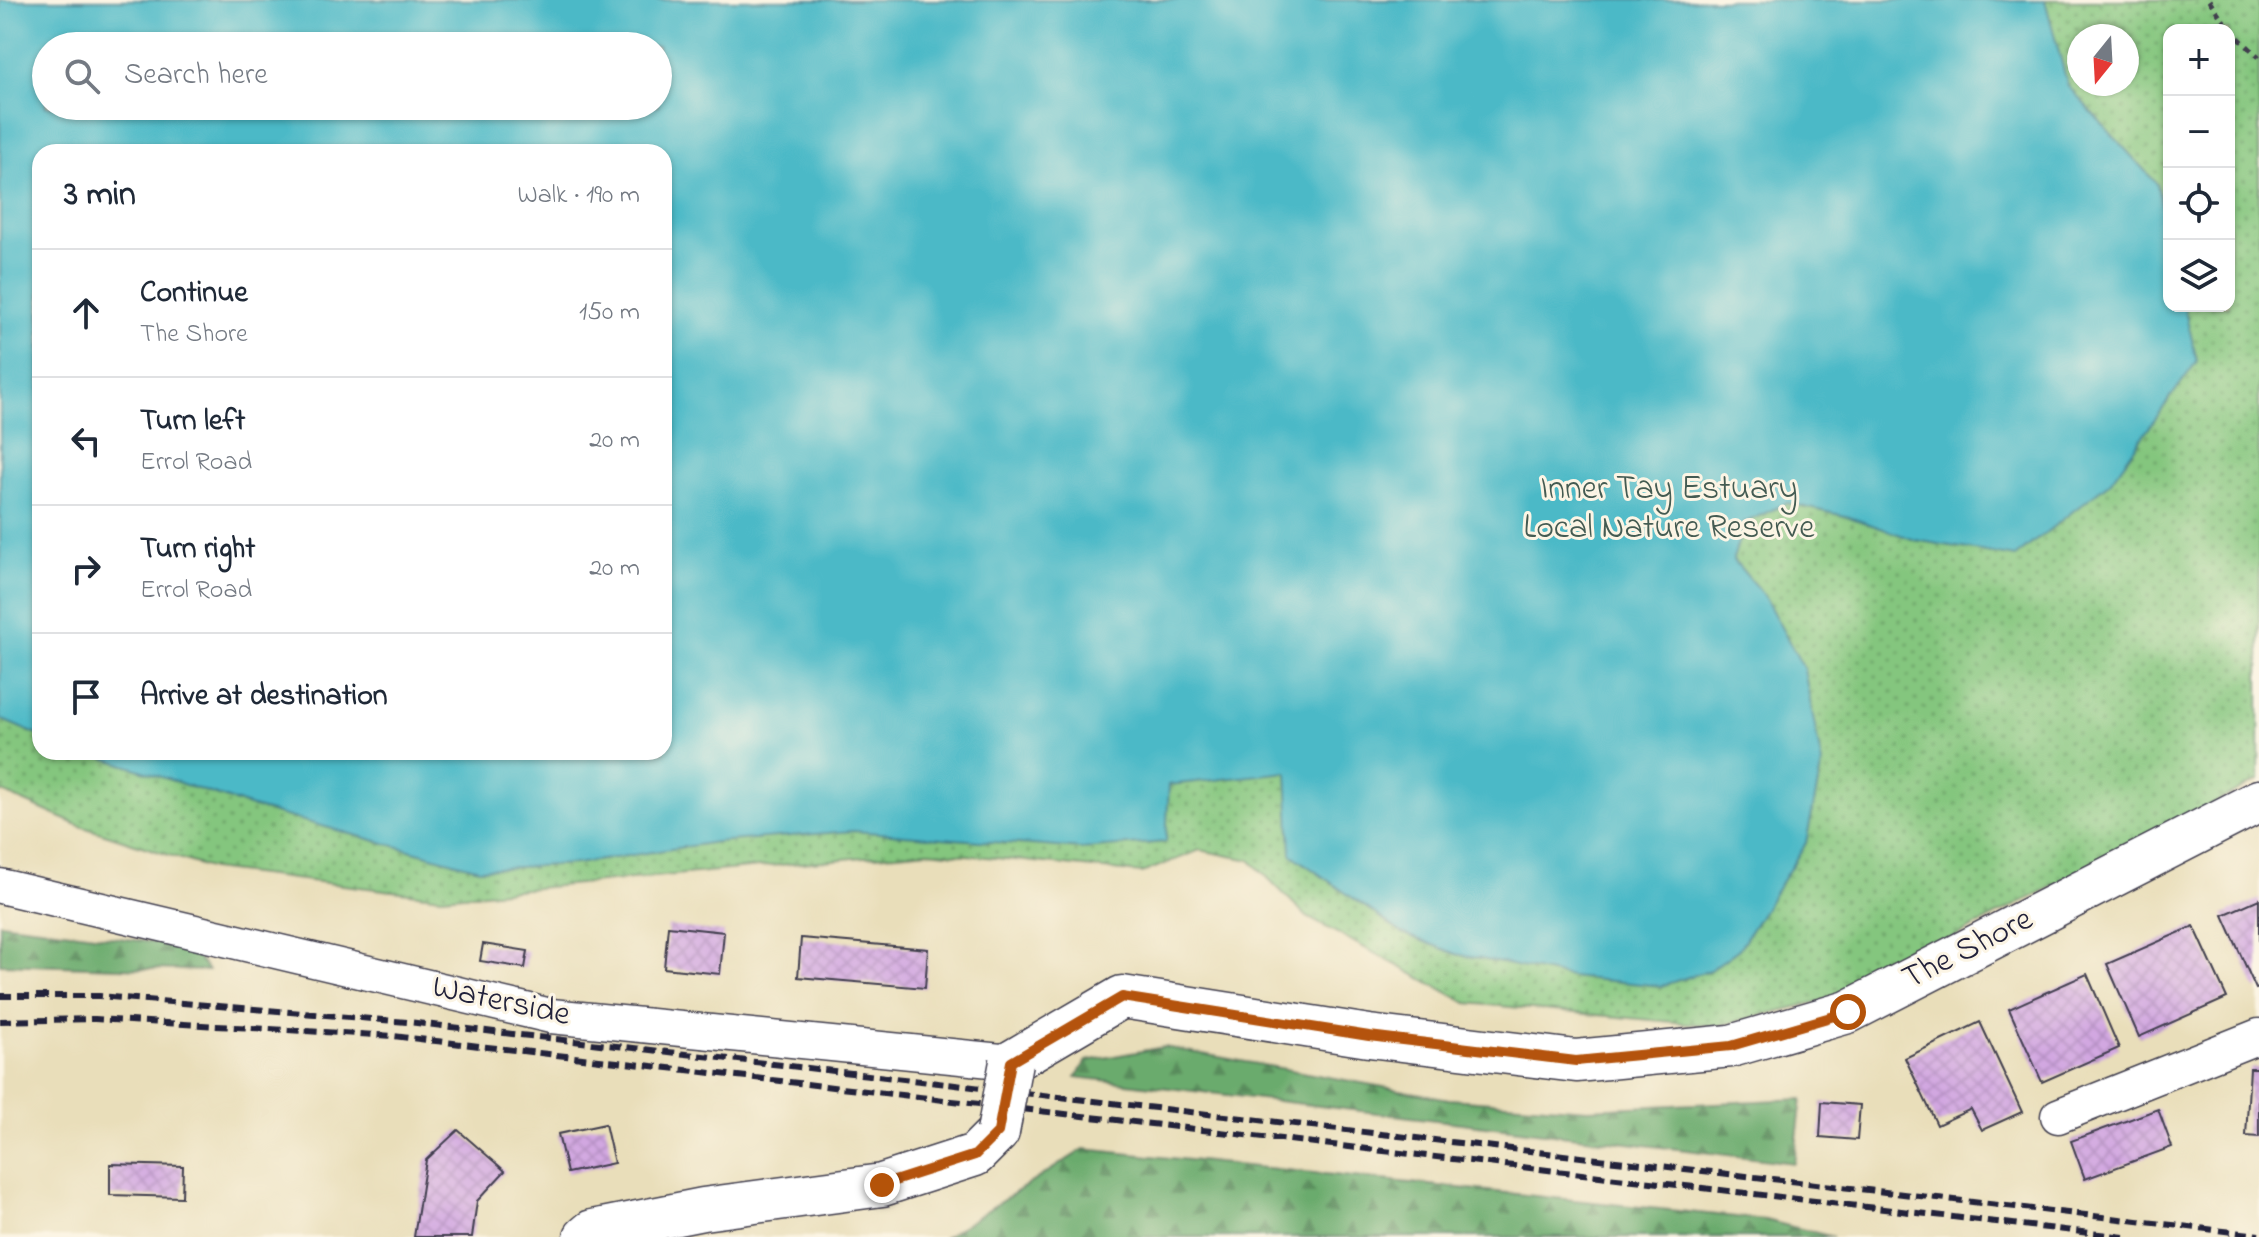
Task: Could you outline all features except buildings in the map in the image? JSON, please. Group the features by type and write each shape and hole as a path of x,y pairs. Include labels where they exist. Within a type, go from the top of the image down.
{"street":[{"name":"The Shore","path":"1011,1062 1122,997 1369,1036 1576,1061 1731,1046 1848,1012 2259,801"},
{"name":"Waterside","path":"0,886 551,1016 1011,1062"},
{"path":"2058,1116 2259,1036"},
{"path":"585,1237 592,1231 703,1209 882,1185 975,1155 998,1132 1011,1062"}],"path":[{"path":"2209,0 2230,30 2259,57"}],"green space":[{"name":"Inner Tay Estuary Local Nature Reserve","path":"0,0 2259,0 2259,780 1838,997 1717,1026 1467,1003 1307,917 1250,860 1200,850 1142,873 928,851 442,897 212,869 80,826 0,791"},
{"path":"0,923 189,947 208,971 0,964"},
{"path":"1164,1047 1449,1099 1588,1109 1802,1099 1794,1163 1076,1077 1087,1061"},
{"path":"1084,1149 1765,1220 1833,1237 945,1237"}],"water":[{"name":"Inner Tay Estuary Local Nature Reserve","path":"0,0 2045,0 2067,82 2067,96 2077,96 2157,184 2163,212 2163,312 2185,312 2197,361 2110,482 2015,557 1915,540 1849,517 1787,503 1744,523 1733,559 1764,596 1804,669 1822,764 1806,843 1739,949 1710,970 1661,986 1570,977 1456,954 1402,933 1291,854 1287,772 1169,785 1166,842 1082,849 853,831 716,842 576,864 479,869 252,807 110,760 672,760 672,144 32,144 32,733 0,719"}],"railway":[{"path":"0,996 99,996 408,1022 2259,1235"},
{"path":"0,1021 95,1019 393,1036 2125,1237"}],"route":[{"path":"882,1185 975,1155 998,1132 1011,1062 1122,997 1369,1036 1576,1061 1731,1046 1848,1012"}]}
